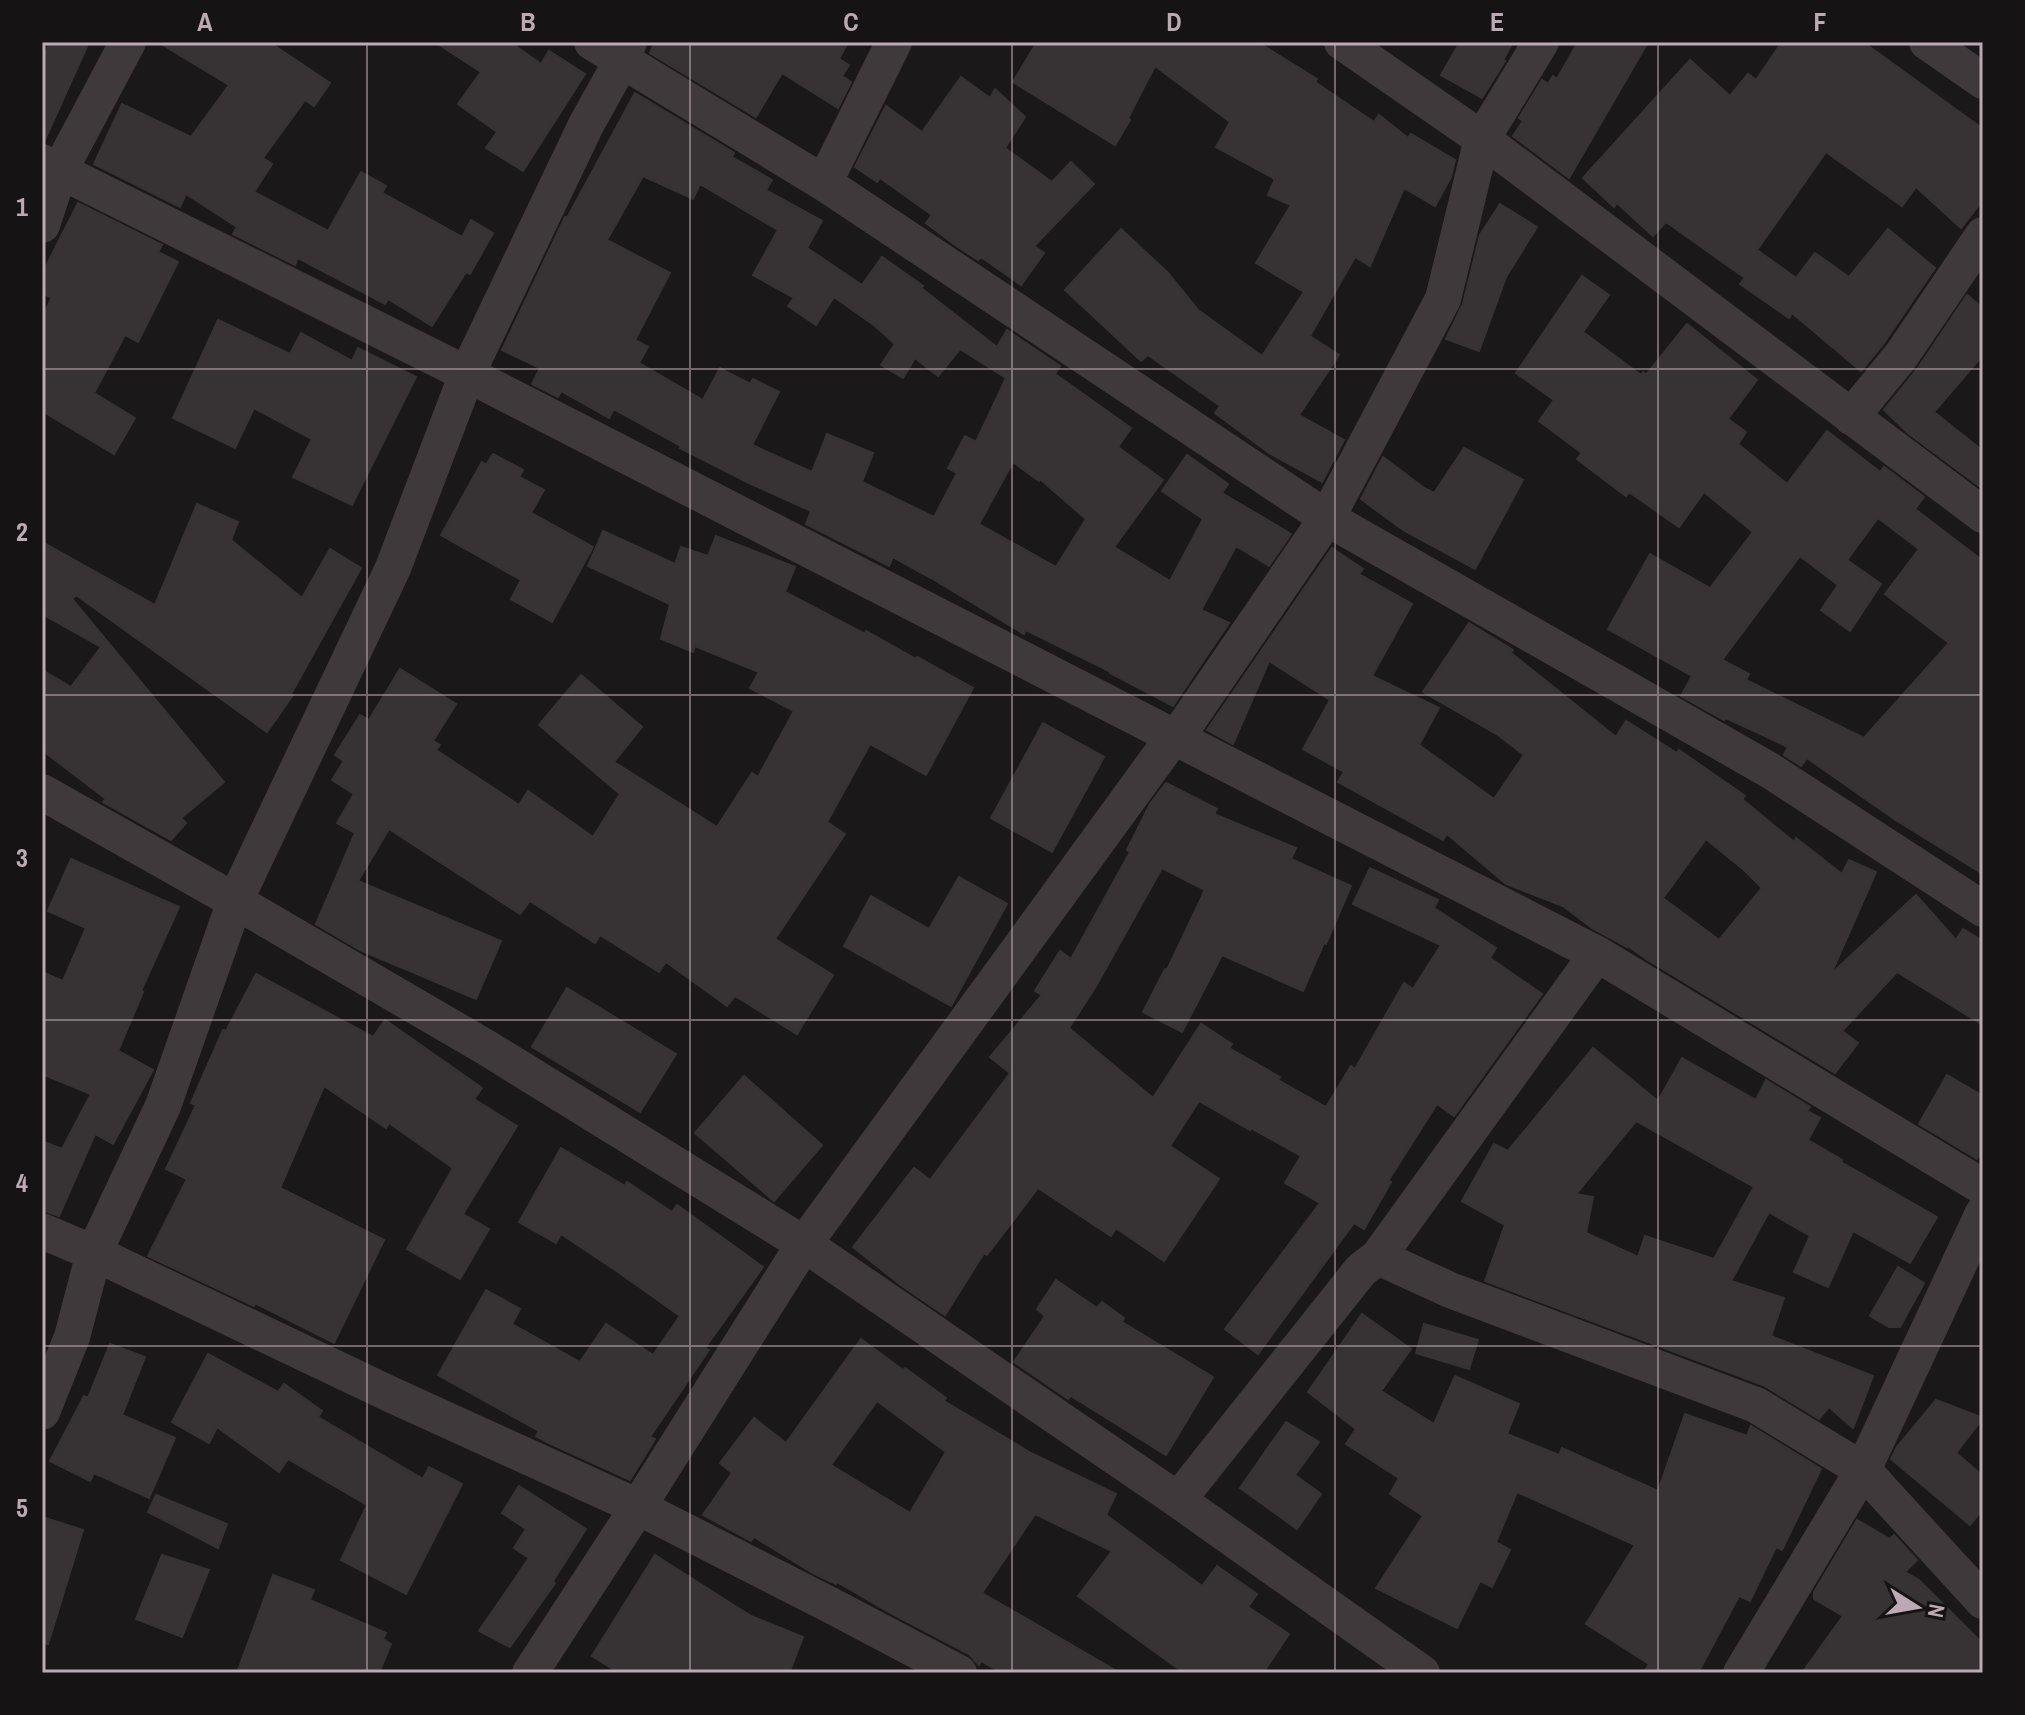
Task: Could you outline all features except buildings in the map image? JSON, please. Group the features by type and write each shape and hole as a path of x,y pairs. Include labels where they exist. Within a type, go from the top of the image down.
{"street":[{"path":"42,225 51,166 128,42"},
{"path":"824,183 894,42"},
{"path":"1342,42 1482,139 1983,515"},
{"path":"530,1673 804,1244 1169,743 1177,737 1327,518 1443,299 1482,139 1541,42"},
{"path":"1927,42 1983,81"},
{"path":"42,1412 72,1337 94,1253 163,1106 235,901 393,568 467,374 586,125 614,48 824,183 1327,518 1769,770 1983,909"},
{"path":"51,166 467,374 1597,954 1983,1187"},
{"path":"1851,417 1909,345 1983,235"},
{"path":"42,792 487,1048 804,1244 1178,1500 1422,1673"},
{"path":"1178,1500 1361,1270 1378,1257 1597,954"},
{"path":"1741,1673 1863,1470 1983,1213"},
{"path":"42,1231 638,1507 959,1673"},
{"path":"1378,1257 1450,1290 1756,1405 1863,1470 1983,1601"}]}
